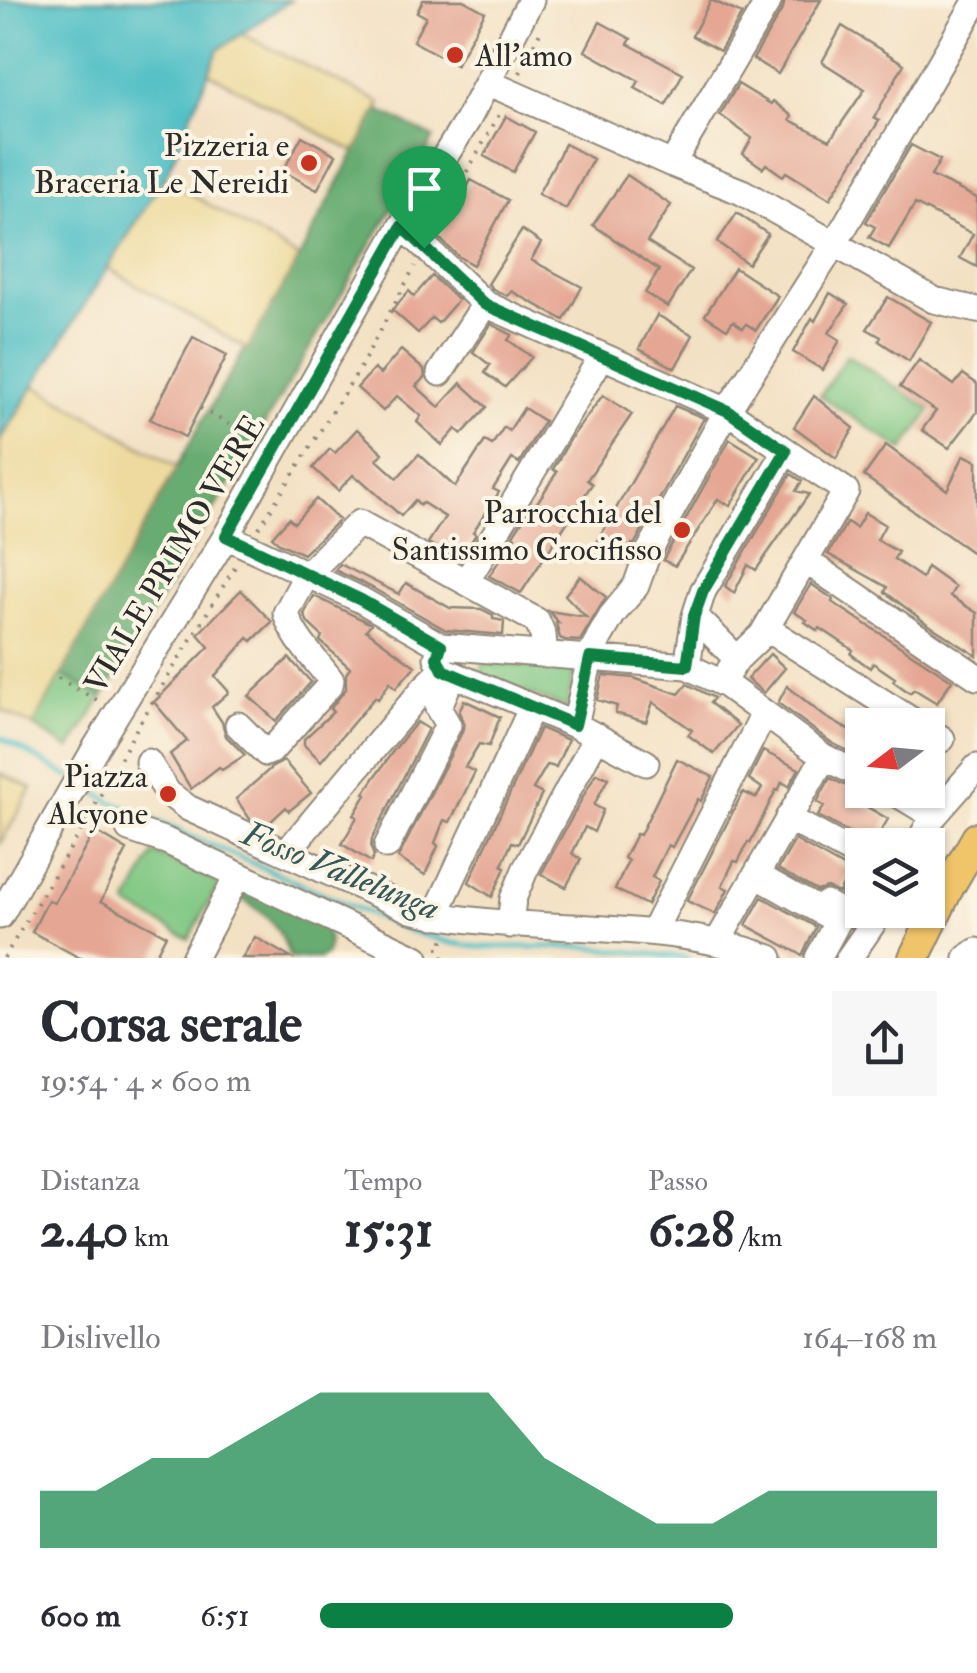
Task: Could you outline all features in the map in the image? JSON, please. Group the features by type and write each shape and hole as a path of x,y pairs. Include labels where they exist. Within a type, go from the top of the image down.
{"main road":[{"path":"914,958 977,838"}],"street":[{"path":"672,164 769,0"},
{"path":"510,925 513,899 524,870 586,730 590,658 613,614 636,586 648,555 728,411 968,39 977,0"},
{"name":"VIALE PRIMO VERE","path":"0,916 96,747 226,536 402,226 497,92 539,10"},
{"path":"497,92 742,192 934,300 977,310"},
{"path":"402,226 484,304 728,411 846,491 766,628 730,668 726,685"},
{"path":"440,373 484,304"},
{"path":"466,582 602,356"},
{"path":"687,666 694,616 703,591 786,451"},
{"path":"238,725 266,753 271,752 330,685 331,680 286,616 308,574 359,523 538,621 545,654"},
{"path":"226,536 361,600 446,663 586,730 646,764"},
{"path":"806,561 977,677"},
{"path":"694,616 737,660"},
{"path":"766,628 892,708"},
{"path":"286,853 446,663 545,654 687,666 726,685 824,757 845,768"},
{"path":"388,846 448,725 438,708 446,663"},
{"path":"436,916 532,707"},
{"path":"652,932 764,714"},
{"path":"718,942 824,757"},
{"path":"148,762 168,792 188,808 411,910 510,925 552,914 718,942 770,958"},
{"path":"927,828 977,767"},
{"path":"921,808 934,816"},
{"path":"788,818 845,849"},
{"path":"129,830 166,841 424,952"},
{"path":"758,871 845,914"},
{"path":"758,871 838,921 818,958"},
{"path":"194,958 238,875"},
{"path":"849,958 870,928"},
{"path":"967,958 977,951"}],"path":[{"path":"520,74 539,10"},
{"name":"VIALE PRIMO VERE","path":"253,538 360,368 424,248 497,92"},
{"path":"200,408 275,451"},
{"name":"VIALE PRIMO VERE","path":"4,958 238,562"},
{"path":"58,678 100,702"},
{"path":"116,768 124,774 120,781 131,787"},
{"path":"424,952 443,958"}],"green space":[{"path":"377,109 434,138 103,697 61,674 299,258"},
{"path":"847,355 931,410 903,450 820,396"},
{"path":"483,664 575,669 567,708 481,676"},
{"path":"61,674 103,697 70,749 33,726"},
{"path":"154,853 220,882 189,939 127,905"},
{"path":"244,882 323,925 329,940 327,953 320,958 290,958 272,923 240,898"}],"sand":[{"path":"242,34 381,103 355,152 209,73 218,50"},
{"path":"164,178 299,258 247,349 108,268"},
{"path":"35,385 177,467 33,726 0,709 0,442"},
{"path":"0,773 32,788 0,844"}],"water":[{"path":"0,0 291,0 218,50 168,171 0,440"}],"building":[{"path":"423,0 463,0 485,12 456,65 413,41 426,17 417,12"},
{"path":"711,0 742,14 720,51 692,36"},
{"path":"785,0 821,0 778,74 753,59"},
{"path":"600,22 631,39 628,44 683,73 666,105 635,88 639,81 585,51"},
{"path":"842,26 904,64 874,118 879,121 830,199 786,172 783,176 766,164 763,168 743,154 752,138 720,115 738,84 771,104 773,101 792,116 790,120 830,140 865,89 822,62"},
{"path":"506,116 535,132 513,172 484,156"},
{"path":"302,136 336,155 317,190 283,171"},
{"path":"565,144 593,159 566,209 538,194"},
{"path":"911,145 940,160 931,176 977,198 977,267 960,258 973,234 915,204 889,248 869,237 875,227 866,222"},
{"path":"627,175 671,205 647,242 691,270 668,307 645,293 659,270 593,225"},
{"path":"471,180 508,200 473,265 439,238"},
{"path":"737,213 768,234 748,264 717,242"},
{"path":"522,230 541,243 531,260 582,287 564,320 511,291 508,296 488,284"},
{"path":"735,268 778,296 756,330 733,321 727,329 705,315"},
{"path":"432,276 458,300 438,323 432,318 418,333 392,310 409,291 414,296"},
{"path":"830,293 848,304 829,333 840,340 823,370 793,352"},
{"path":"888,297 931,322 909,361 867,329"},
{"path":"657,315 693,335 675,368 639,349"},
{"path":"491,324 512,335 508,340 532,357 505,387 485,373 490,365 473,352"},
{"path":"193,337 227,355 185,437 150,419"},
{"path":"401,350 424,370 425,377 416,386 439,407 461,383 487,407 462,434 456,429 442,445 417,422 421,416 397,396 383,411 357,388 374,369 380,374"},
{"path":"919,360 954,385 963,374 977,384 977,412 949,448 922,430 936,411 900,387"},
{"path":"603,395 632,414 587,480 592,484 521,593 489,576 531,506 535,506 557,472 553,469 571,438"},
{"path":"814,396 854,428 836,458 794,427"},
{"path":"675,406 704,418 626,556 598,540"},
{"path":"524,408 544,421 519,463 512,459 493,489 499,492 460,560 428,543 445,517 423,503 415,500 401,516 353,475 338,491 313,468 330,449 335,453 357,429 383,453 377,460 397,478 419,454 455,487 485,441 492,445 504,427 509,431"},
{"path":"730,439 759,457 730,506 718,499 675,566 663,560"},
{"path":"886,445 947,490 964,455 977,461 977,556 864,476"},
{"path":"791,474 802,481 796,491 809,494 756,570 748,565 734,593 725,586"},
{"path":"316,499 339,520 303,554 272,537 289,518 294,523"},
{"path":"865,513 885,525 877,540 898,552 894,559 922,578 927,567 955,587 950,596 977,613 977,656 885,592 887,587 828,554 847,522 856,528"},
{"path":"340,564 399,594 406,583 450,608 481,609 493,615 493,619 504,621 503,635 446,630 335,570"},
{"path":"580,576 606,597 580,641 565,640 560,638 559,623 549,611 586,617 565,595"},
{"path":"811,584 832,602 952,680 937,703 914,689 910,693 873,663 870,668 851,654 853,650 794,612"},
{"path":"241,590 272,622 252,641 248,638 215,676 229,692 212,707 226,736 245,755 222,770 219,767 191,789 170,754 187,741 154,702 209,647 198,634"},
{"path":"314,596 371,624 366,630 415,666 396,688 390,682 378,699 375,697 321,761 304,745 304,739 333,712 330,709 346,689 350,668 320,641 322,636 308,623 304,614"},
{"path":"770,654 785,668 764,693 747,679"},
{"path":"289,658 311,682 276,721 249,696"},
{"path":"603,675 634,678 679,694 687,684 714,698 710,703 738,725 714,754 688,735 692,730 653,702 646,722 615,713 617,706 597,700"},
{"path":"787,686 845,728 845,750 832,743 778,703"},
{"path":"464,700 500,717 489,746 479,744 465,767 475,772 450,822 444,820 425,875 398,858 462,732 464,724 459,712"},
{"path":"417,722 428,729 372,839 371,862 342,844 357,817 354,815 364,793"},
{"path":"540,728 568,740 556,767 547,765 533,789 542,794 518,844 512,842 492,897 469,882"},
{"path":"763,751 799,769 789,786 782,782 776,790 750,843 738,862 734,861 722,886 728,889 715,914 687,901 743,792 756,798 762,788 749,779"},
{"path":"677,759 713,777 672,847 668,845 652,877 659,881 647,905 615,889 628,861 624,858 636,834 640,835"},
{"path":"284,761 311,793 289,811 286,807 266,826 250,819 236,799"},
{"path":"596,773 608,778 594,805 603,810 594,832 585,827 572,854 581,859 566,887 541,874"},
{"path":"830,778 845,786 845,808 869,808 888,819 883,828 845,830 818,816 824,806 817,802"},
{"path":"95,831 127,850 101,901 166,935 154,958 80,958 32,932 48,900 54,903"},
{"path":"795,840 845,868 845,881 839,893 827,888 817,891 778,869"},
{"path":"762,897 816,927 802,955 746,925"},
{"path":"255,937 291,958 242,958"}],"waterway":[{"name":"Fosso Vallelunga","path":"0,737 71,778"},
{"name":"Fosso Vallelunga","path":"85,786 110,801 367,913 452,943 478,947 588,947 688,958"}],"place":[{"name":"All'amo","path":"455,55"},
{"name":"Pizzeria e Braceria Le Nereidi","path":"309,163"},
{"name":"Parrocchia del Santissimo Crocifisso","path":"682,530"},
{"name":"Piazza Alcyone","path":"168,794"}],"route":[{"path":"402,226 424,248 484,304 728,411 786,451 703,591 694,616 687,666 590,658 575,725 443,670 437,658 441,646 361,600 226,536 402,226"}]}
